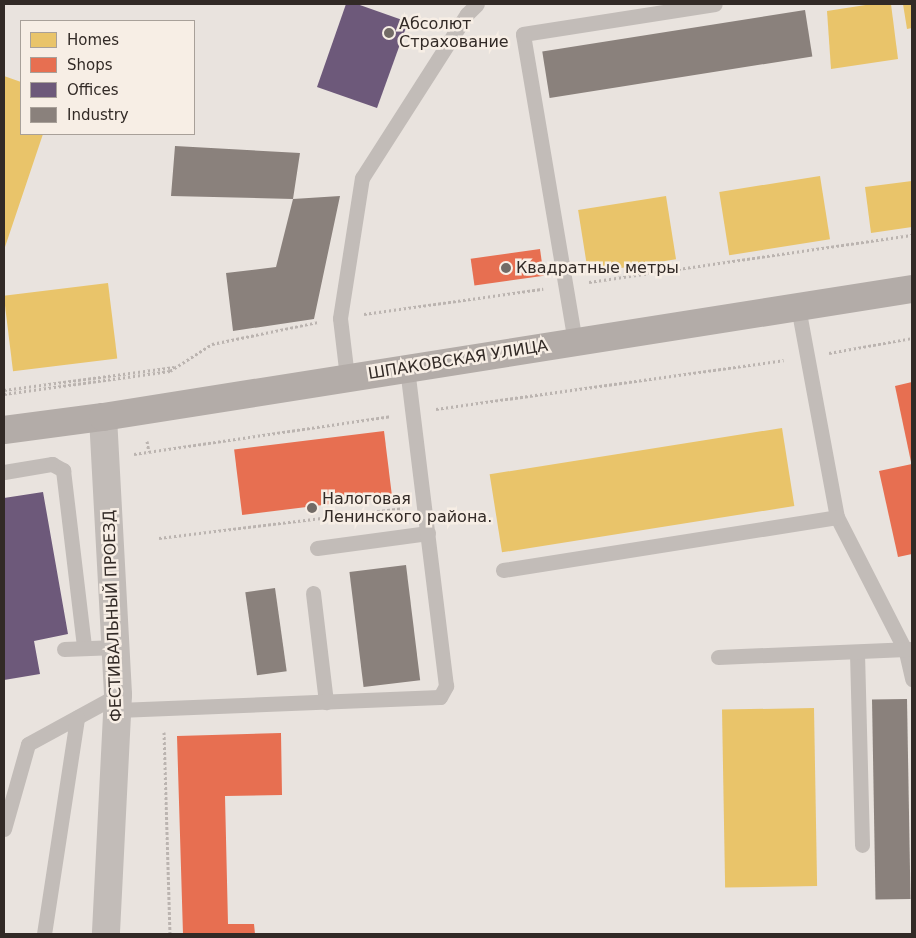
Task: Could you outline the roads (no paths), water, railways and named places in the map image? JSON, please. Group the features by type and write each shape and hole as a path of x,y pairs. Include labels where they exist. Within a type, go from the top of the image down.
{"main road":[{"name":"ШПАКОВСКАЯ УЛИЦА","path":"4,430 103,417 912,289"}],"street":[{"name":"ФЕСТИВАЛЬНЫЙ ПРОЕЗД","path":"103,417 118,703 106,934"}],"lane":[{"path":"347,377 340,318 362,178 467,14 477,4"},
{"path":"575,342 523,34 715,4"},
{"path":"798,307 837,517 909,650 912,679"},
{"path":"4,830 28,744 77,718 118,703 163,709 440,697 446,686 407,368"},
{"path":"4,472 52,464 63,470 84,648"},
{"path":"503,570 837,517"},
{"path":"317,548 428,533"},
{"path":"313,593 326,702"},
{"path":"64,649 116,647"},
{"path":"718,657 909,650"},
{"path":"857,653 862,845"},
{"path":"44,934 77,718"}],"place":[{"name":"Абсолют Страхование","path":"389,33"},
{"name":"Квадратные метры","path":"506,268"},
{"name":"Налоговая Ленинского района.","path":"312,508"}]}
